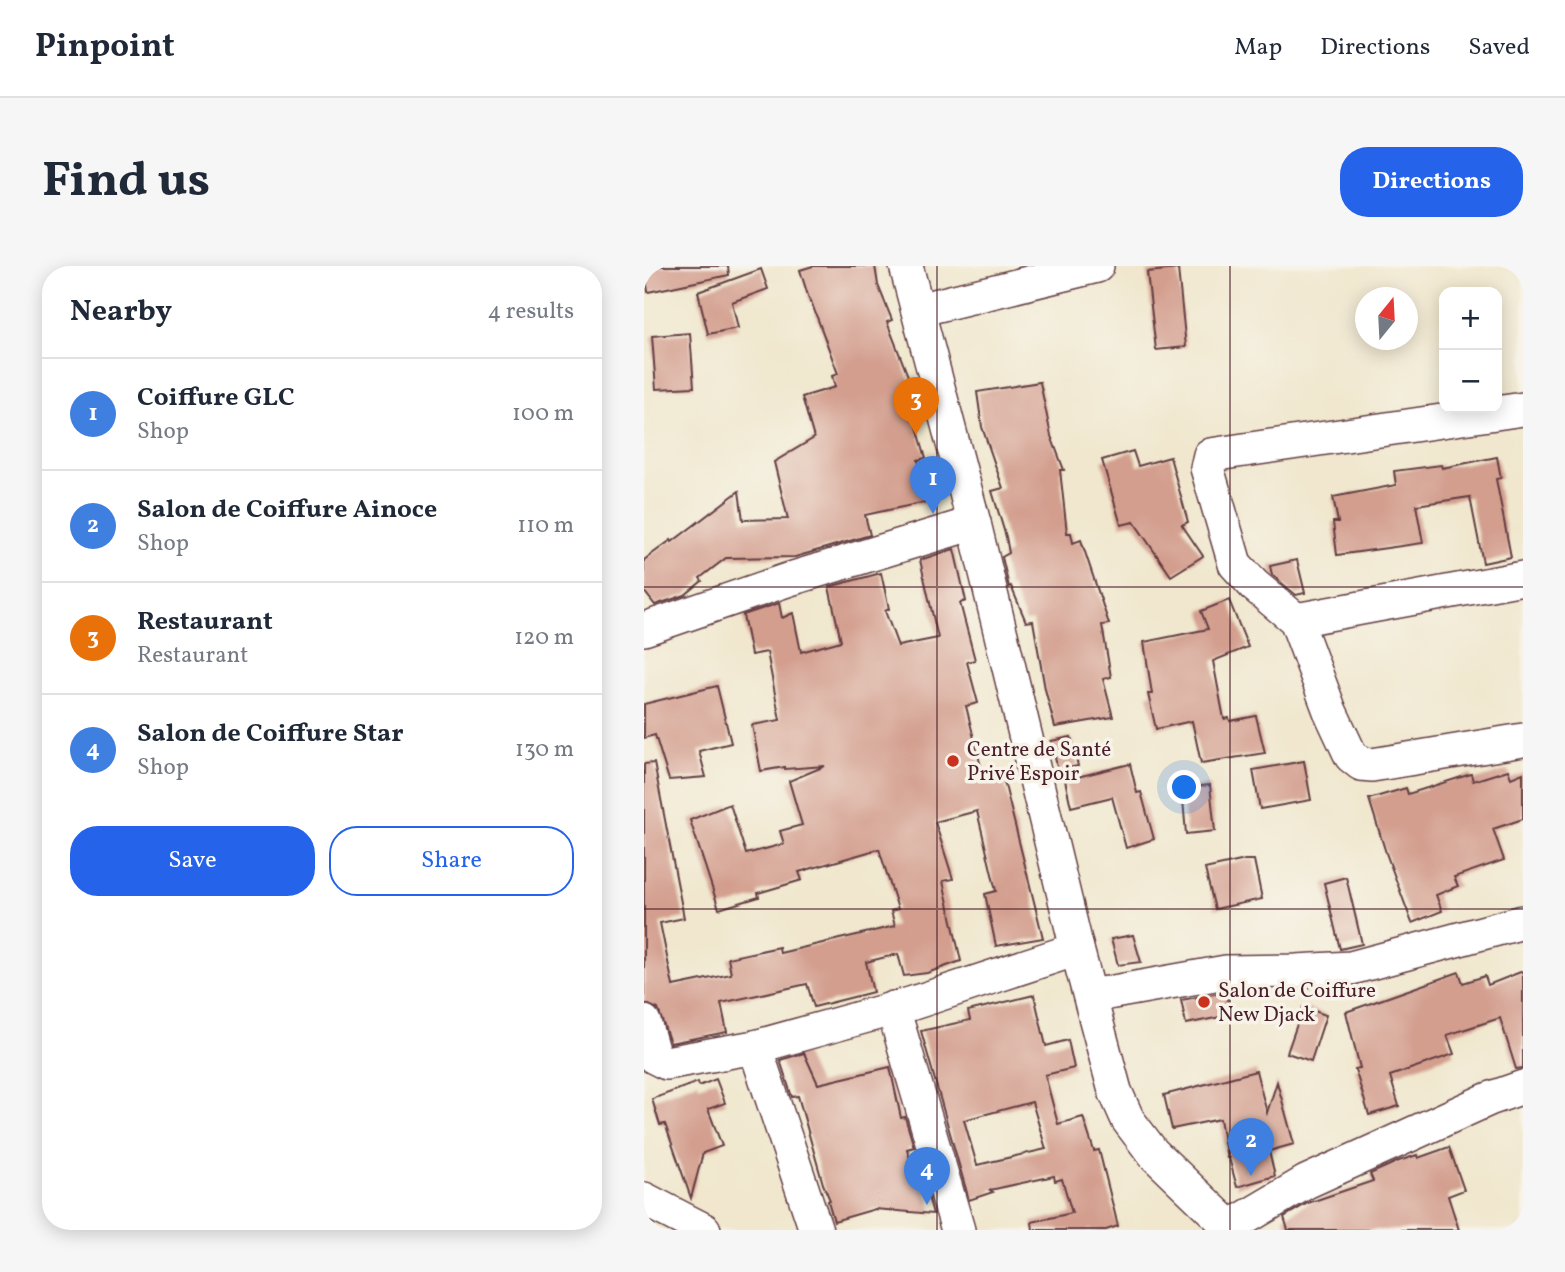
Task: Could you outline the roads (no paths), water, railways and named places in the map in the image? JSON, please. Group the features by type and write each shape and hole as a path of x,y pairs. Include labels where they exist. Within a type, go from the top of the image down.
{"street":[{"path":"906,266 974,523 1077,949 1115,1091 1128,1120 1153,1153 1232,1229 1306,1182 1489,1099 1523,1087"},
{"path":"918,310 1097,266"},
{"path":"1523,409 1210,455 1207,468 1235,564 1254,585 1296,620 1330,711 1351,756 1361,764 1372,765 1523,740"},
{"path":"644,629 790,579 974,523"},
{"path":"1296,620 1523,578"},
{"path":"1091,996 1226,972 1351,968 1523,922"},
{"path":"644,1022 654,1057 666,1063 755,1047 893,1008 1077,949"},
{"path":"893,1008 958,1230"},
{"path":"755,1047 816,1230"},
{"path":"644,1199 704,1230"}],"place":[{"name":"Restaurant","path":"916,435"},
{"name":"Coiffure GLC","path":"933,514"},
{"name":"Centre de Santé Privé Espoir","path":"953,761"},
{"name":"Salon de Coiffure New Djack","path":"1204,1002"},
{"name":"Salon de Coiffure Ainoce","path":"1251,1176"},
{"name":"Salon de Coiffure Star","path":"927,1205"}]}
